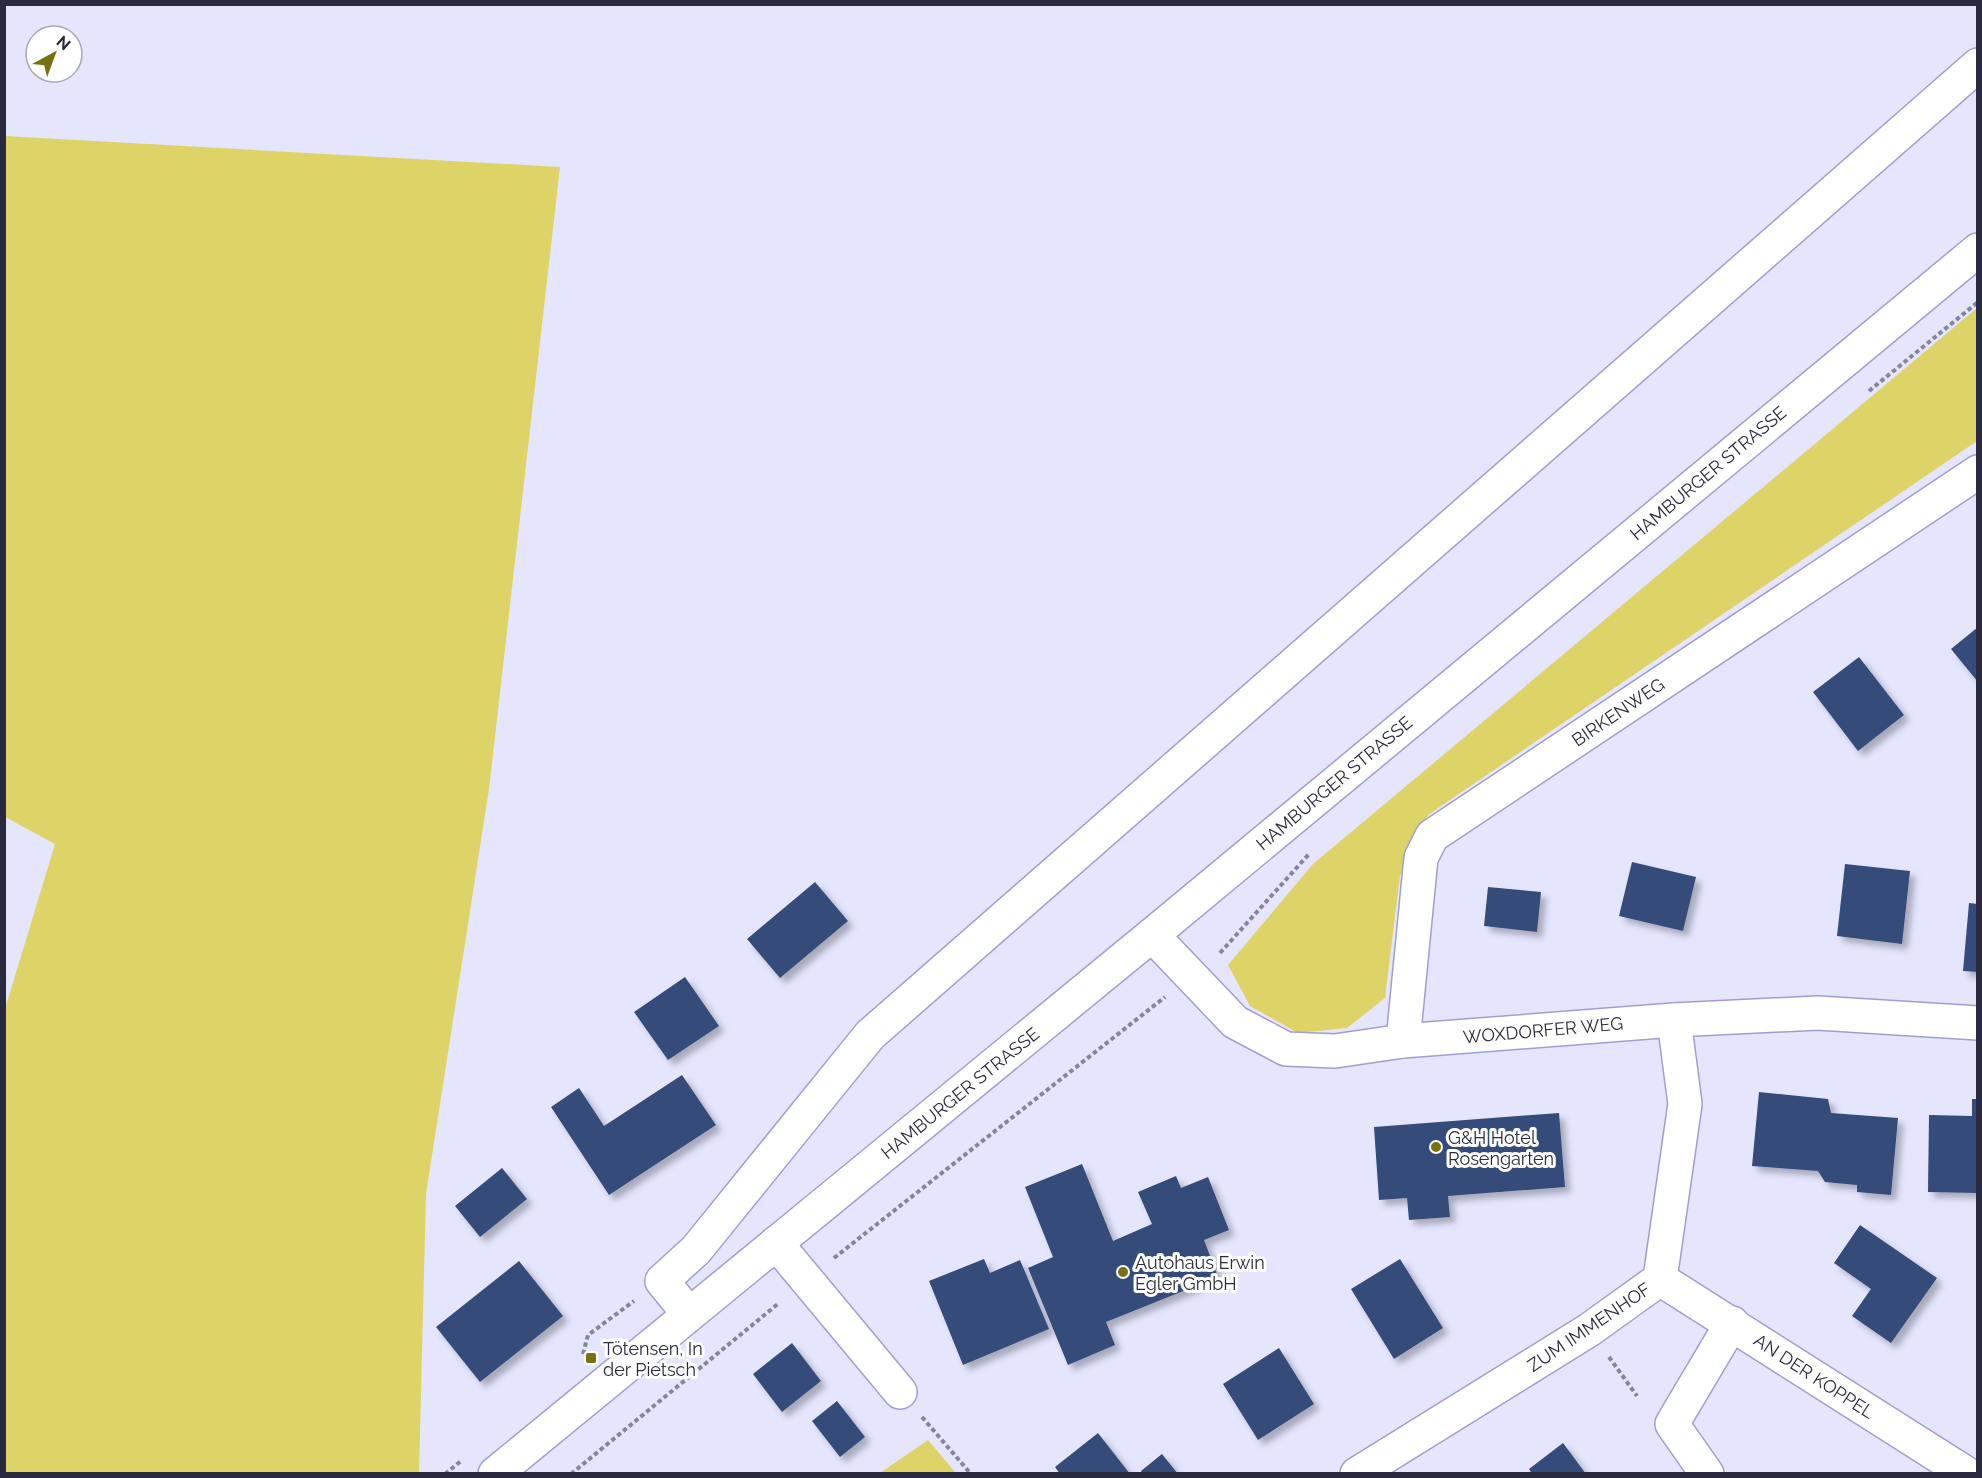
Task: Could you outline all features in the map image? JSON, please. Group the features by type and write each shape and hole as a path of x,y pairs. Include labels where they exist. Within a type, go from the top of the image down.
{"street":[{"path":"689,1314 662,1281 696,1250 870,1035 1977,64"},
{"name":"HAMBURGER STRASSE","path":"495,1473 1152,935 1977,250"},
{"name":"BIRKENWEG","path":"1403,1041 1420,858 1432,836 1977,472"},
{"name":"WOXDORFER WEG","path":"1152,935 1235,1022 1286,1049 1335,1051 1403,1041 1674,1020 1818,1013 1977,1023"},
{"name":"ZUM IMMENHOF","path":"1357,1473 1590,1330 1660,1279 1686,1104 1674,1020"},
{"path":"776,1243 900,1392"},
{"name":"AN DER KOPPEL","path":"1660,1279 1732,1323 1947,1468"},
{"path":"1707,1473 1672,1424 1732,1323"}],"path":[{"path":"571,1473 970,1148 1191,977"},
{"path":"1590,1330 1637,1396"},
{"path":"900,1392 971,1473"}],"shaded area":[{"path":"5,136 560,167 489,789 426,1194 419,1473 5,1473 5,1009 55,844 5,817"},
{"path":"1977,308 1977,441 1428,815 1400,876 1385,998 1347,1028 1298,1033 1250,1006 1228,965 1313,864"},
{"path":"928,1440 956,1473 880,1473"}],"building":[{"path":"1978,627 1978,682 1951,649"},
{"path":"1859,657 1904,715 1858,751 1813,692"},
{"path":"1632,862 1696,877 1683,931 1619,916"},
{"path":"1845,864 1910,871 1902,944 1837,936"},
{"path":"815,882 848,921 780,978 747,939"},
{"path":"1488,887 1541,892 1537,932 1484,926"},
{"path":"1969,903 1978,904 1978,972 1963,971"},
{"path":"685,977 719,1026 668,1060 634,1012"},
{"path":"682,1075 716,1125 609,1195 551,1107 579,1088 604,1126"},
{"path":"1759,1092 1828,1099 1831,1113 1898,1118 1891,1195 1857,1192 1857,1185 1825,1182 1818,1171 1752,1166"},
{"path":"1972,1099 1978,1099 1978,1193 1928,1192 1929,1115 1972,1116"},
{"path":"1559,1113 1565,1187 1448,1196 1450,1217 1409,1220 1407,1198 1379,1200 1374,1127"},
{"name":"Autohaus Erwin Egler GmbH","path":"1082,1164 1113,1241 1152,1224 1138,1192 1176,1176 1181,1188 1208,1177 1229,1230 1204,1240 1218,1277 1106,1322 1115,1345 1068,1365 1028,1268 1053,1257 1025,1187"},
{"path":"502,1168 527,1199 480,1237 455,1206"},
{"path":"1860,1225 1937,1278 1891,1343 1852,1316 1871,1289 1834,1263"},
{"path":"984,1259 990,1273 1020,1260 1049,1329 963,1365 929,1281"},
{"path":"1400,1259 1443,1328 1394,1359 1351,1289"},
{"path":"519,1261 563,1316 480,1382 436,1327"},
{"path":"792,1343 821,1381 782,1412 753,1374"},
{"path":"1279,1348 1314,1404 1258,1440 1223,1384"},
{"path":"837,1401 865,1437 840,1457 812,1421"},
{"path":"1098,1433 1130,1474 1060,1474 1055,1467"},
{"path":"1563,1443 1586,1474 1532,1474 1529,1469"},
{"path":"1162,1454 1178,1474 1142,1474 1141,1471"}],"place":[{"name":"G&H Hotel Rosengarten","path":"1436,1147"},
{"name":"Autohaus Erwin Egler GmbH","path":"1123,1272"},
{"name":"Tötensen, In der Pietsch","path":"591,1358"}]}
